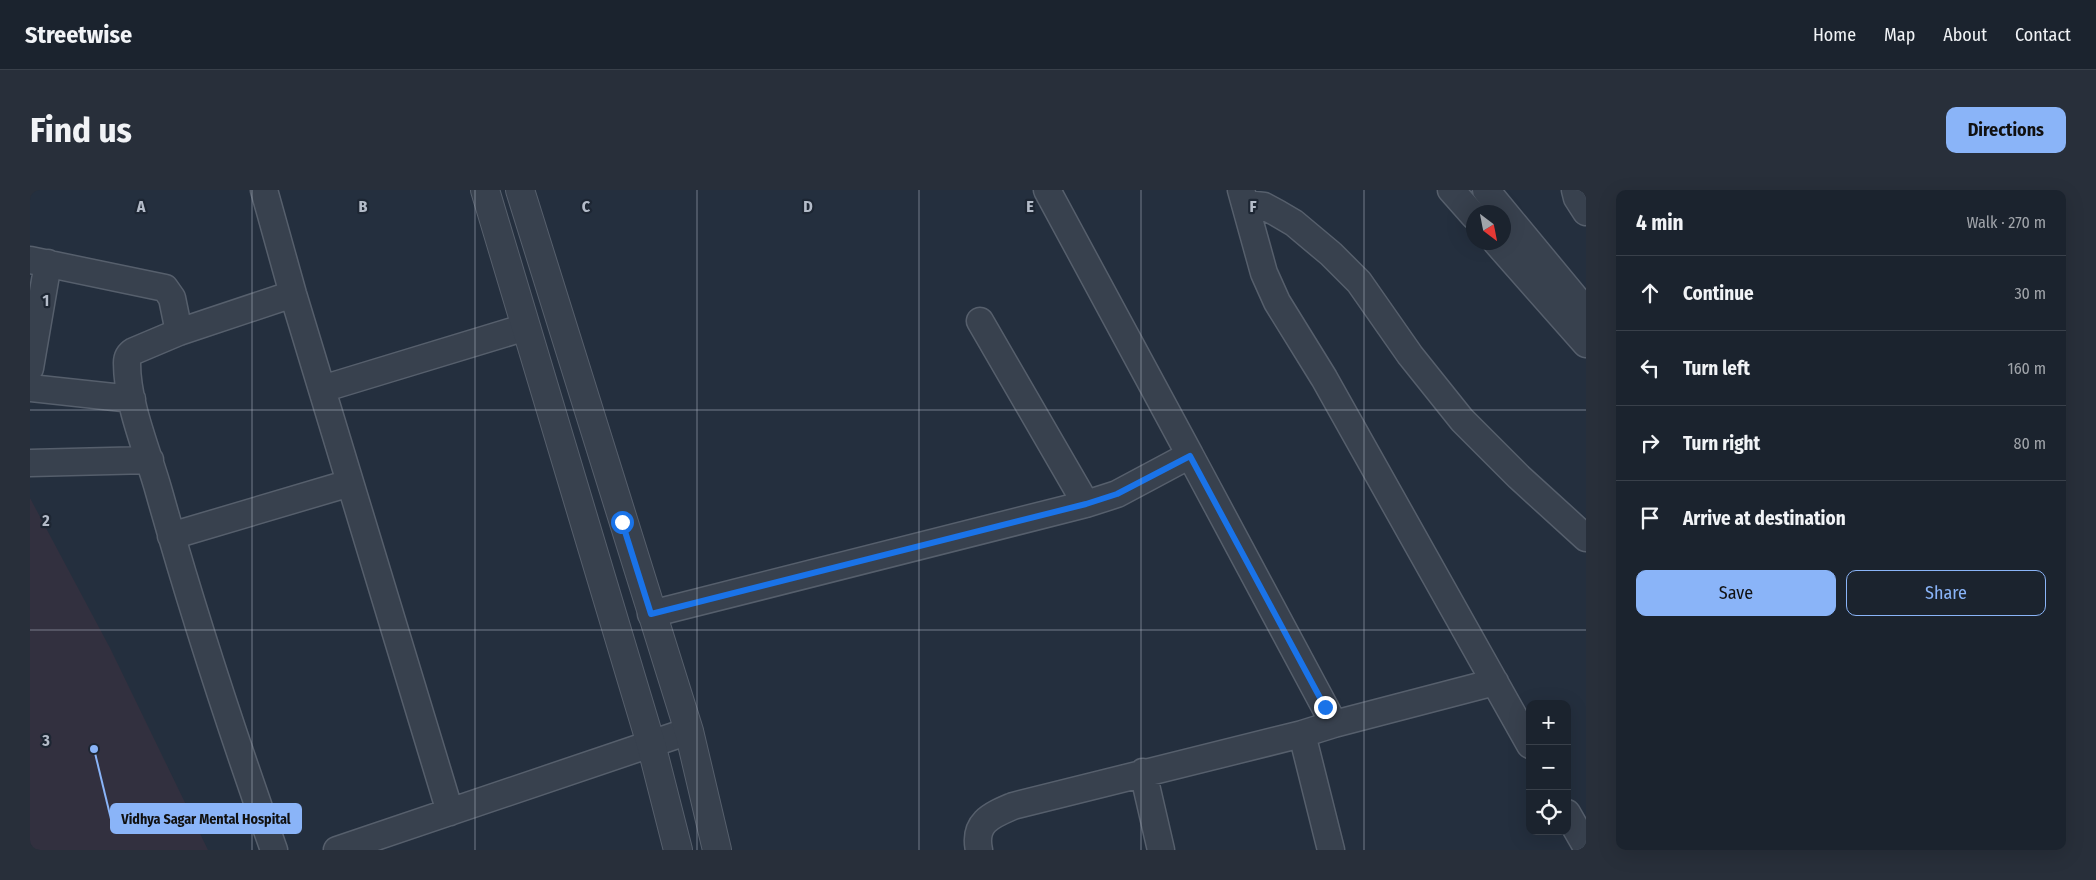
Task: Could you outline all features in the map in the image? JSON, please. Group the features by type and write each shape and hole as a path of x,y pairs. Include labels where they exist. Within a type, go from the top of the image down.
{"street":[{"path":"264,190 293,294 450,812"},
{"path":"484,190 651,744 678,850"},
{"path":"520,190 689,731 717,850"},
{"path":"1047,190 1334,724"},
{"path":"1452,190 1466,207"},
{"path":"1486,190 1586,311"},
{"path":"1575,190 1577,198 1586,212"},
{"path":"1244,197 1294,223 1331,254 1359,282 1410,355 1462,420 1519,477 1586,538"},
{"path":"1244,197 1264,273 1277,302 1324,378 1526,738"},
{"path":"1503,250 1586,344"},
{"path":"30,368 39,262 165,288 172,298 179,332"},
{"path":"274,850 228,721 171,536 132,399 127,365 129,354 134,351 179,332 293,294"},
{"path":"980,321 1086,504"},
{"path":"322,389 526,327"},
{"path":"30,388 132,399"},
{"path":"651,614 1086,504 1117,494 1190,456"},
{"path":"30,464 150,460"},
{"path":"171,536 350,483"},
{"path":"979,850 977,841 982,823 1013,806 1143,772 1302,734 1495,682"},
{"path":"337,850 689,731"},
{"path":"1302,734 1331,850"},
{"path":"1143,772 1161,850"},
{"path":"1571,819 1586,846"}],"shaded area":[{"path":"30,498 110,648 208,850 30,850"}],"place":[{"name":"Vidhya Sagar Mental Hospital","path":"94,749"}],"route":[{"path":"622,522 651,614 1086,504 1117,494 1190,456 1325,707"}]}
